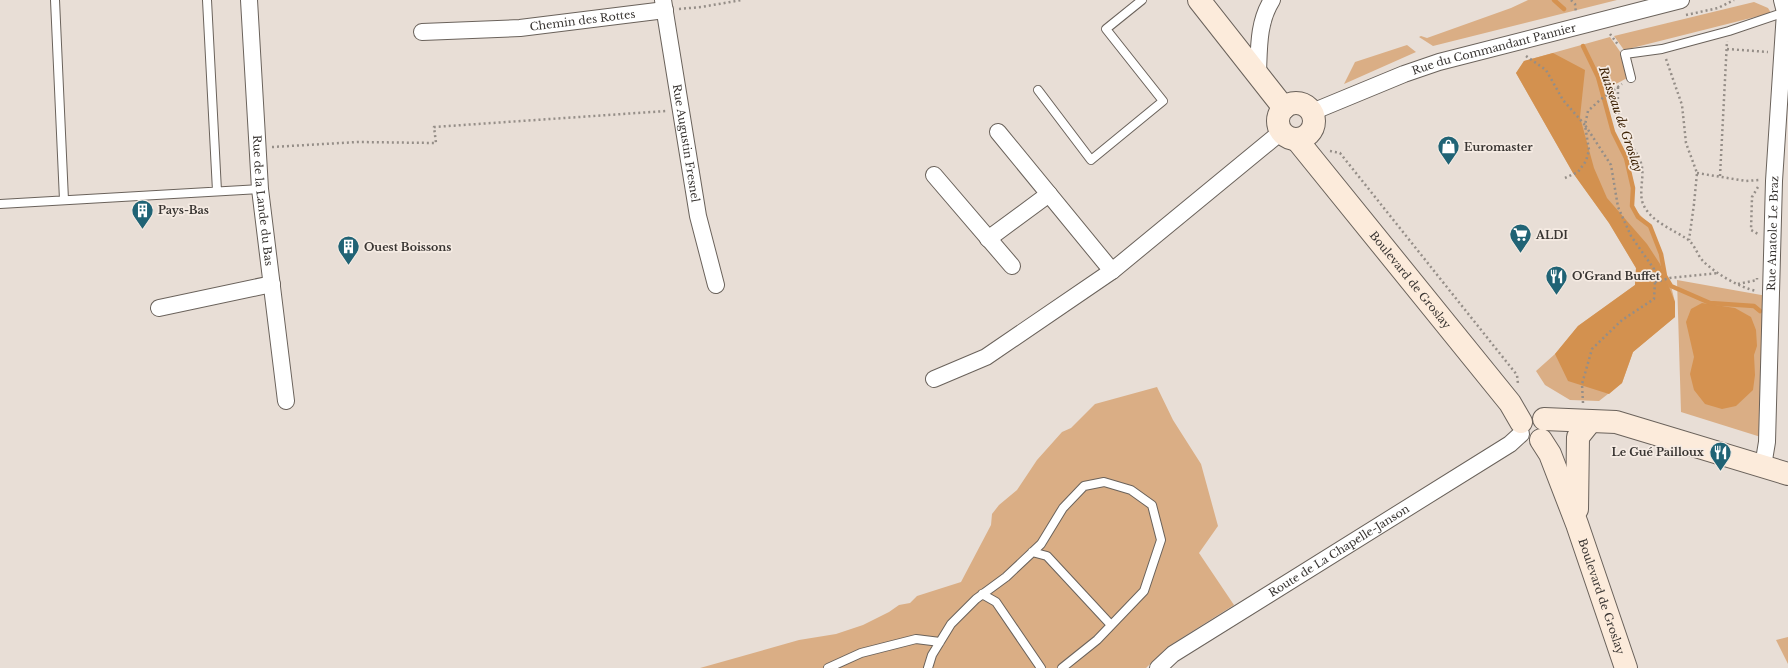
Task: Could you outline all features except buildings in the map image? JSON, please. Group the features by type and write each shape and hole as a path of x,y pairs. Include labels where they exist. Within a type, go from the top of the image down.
{"main road":[{"path":"1200,0 1284,108 1298,103 1307,107 1300,129"},
{"name":"Boulevard de Groslay","path":"1300,129 1324,150 1519,392 1531,426"},
{"name":"Boulevard de Groslay","path":"1300,129 1510,403 1531,426 1550,454 1577,524 1626,668"},
{"path":"1531,426 1587,414 1788,474"},
{"name":"Boulevard de Groslay","path":"1577,524 1576,484 1578,437 1587,414"}],"street":[{"name":"Rue de la Lande du Bas","path":"249,0 260,189 286,401"},
{"path":"1258,74 1259,34 1268,7 1272,0"},
{"name":"Rue du Commandant Pannier","path":"934,379 986,357 1112,271 1300,129 1404,74 1439,62 1681,0"},
{"name":"Chemin des Rottes","path":"422,32 520,28 664,5"},
{"name":"Rue Augustin Fresnel","path":"664,5 698,216 716,285"},
{"name":"Rue Anatole Le Braz","path":"1763,466 1767,442 1774,180 1784,6"},
{"path":"998,132 1112,271"},
{"path":"934,175 1012,266"},
{"path":"988,239 1049,194"},
{"path":"159,308 272,284"},
{"name":"Route de La Chapelle-Janson","path":"1158,668 1173,654 1510,444 1531,426"}],"lane":[{"path":"55,0 64,200"},
{"path":"206,0 218,192"},
{"path":"1038,90 1091,160 1163,101 1106,29 1142,0"},
{"path":"1631,78 1625,54 1662,49 1729,31 1784,6"},
{"path":"0,204 260,189"},
{"path":"928,668 932,655 951,624 982,594 1006,577 1041,544 1063,508 1084,486 1104,482 1131,490 1152,505 1162,540 1144,591 1097,640 1062,668"},
{"path":"1032,552 1047,556 1111,625"},
{"path":"982,594 996,602 1041,668"},
{"path":"828,668 861,653 916,639 940,642"}],"path":[{"path":"664,5 701,7 742,0"},
{"path":"1571,0 1575,4 1576,13"},
{"path":"1679,17 1718,8 1734,0"},
{"path":"1720,176 1729,31"},
{"path":"1603,35 1617,32"},
{"path":"1610,34 1625,54"},
{"path":"1662,49 1682,105 1686,144 1697,173 1689,240"},
{"path":"1727,49 1769,52 1768,59"},
{"path":"1518,58 1532,54"},
{"path":"1526,56 1546,70 1563,100 1585,125 1611,165 1618,207 1631,236 1654,269 1654,299 1622,320 1592,349 1582,384 1587,414"},
{"path":"1618,87 1618,112 1622,129 1642,165 1642,190 1644,206 1652,215 1676,233 1689,240 1704,262 1747,289 1770,295"},
{"path":"1565,178 1578,172 1586,161 1589,150 1585,125 1588,111 1612,92"},
{"path":"258,148 358,142 436,142 434,127 681,110"},
{"path":"1324,150 1340,153 1517,375 1519,392"},
{"path":"1697,173 1746,181 1760,180"},
{"path":"1758,242 1759,234 1751,230 1752,197 1758,188 1762,174"},
{"path":"1738,284 1756,280 1757,272"},
{"path":"1655,282 1670,278 1720,273"}],"shaded area":[{"path":"1528,0 1617,0 1433,46 1419,37 1421,36 1427,38 1511,8"},
{"path":"1754,2 1768,8 1771,13 1624,50 1614,36"},
{"path":"1610,37 1621,53 1629,77 1603,91 1613,132 1626,158 1630,171 1633,188 1632,206 1650,226 1661,254 1665,276 1671,286 1675,302 1675,317 1633,352 1622,383 1599,401 1570,400 1545,385 1536,371 1555,354 1578,326 1635,285 1636,268 1609,223 1573,173 1516,73 1524,61"},
{"path":"1407,45 1416,52 1344,84 1355,62"},
{"path":"1553,53 1585,70 1580,117 1594,168 1607,198 1647,244 1660,264 1675,302 1675,317 1633,352 1622,383 1609,394 1568,381 1555,354 1578,326 1635,285 1636,268 1609,223 1573,173 1516,73 1524,61"},
{"path":"1677,280 1767,296 1764,438 1681,412"},
{"path":"1702,303 1735,308 1751,317 1756,330 1757,346 1754,355 1755,375 1753,390 1736,406 1722,409 1705,404 1694,390 1690,374 1694,357 1686,322 1691,309"},
{"path":"1157,387 1173,420 1201,464 1218,526 1199,553 1234,605 1169,646 1146,668 700,668 799,640 836,634 863,625 889,612 899,605 910,603 917,596 961,582 991,525 992,514 999,505 1017,490 1037,460 1062,432 1071,428 1095,404"},
{"path":"1788,637 1788,664 1776,640"}],"waterway":[{"name":"Ruisseau de Groslay","path":"1554,0 1564,9"},
{"name":"Ruisseau de Groslay","path":"1583,46 1598,77 1613,132 1626,158 1633,188 1632,206 1638,217 1650,226 1661,254 1665,276 1671,286 1710,303 1754,306 1760,311"}],"place":[{"name":"Euromaster","path":"1448,166"},
{"name":"Pays-Bas","path":"143,230"},
{"name":"ALDI","path":"1520,254"},
{"name":"Ouest Boissons","path":"348,266"},
{"name":"O'Grand Buffet","path":"1556,296"},
{"name":"Le Gué Pailloux","path":"1720,472"}]}
